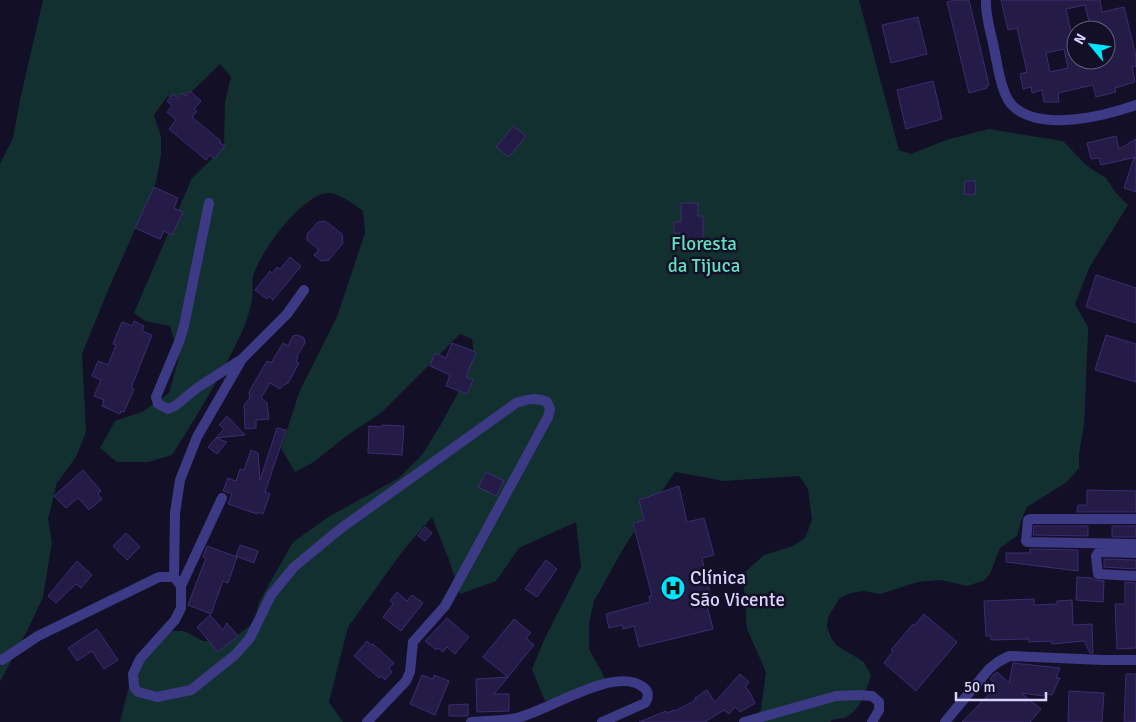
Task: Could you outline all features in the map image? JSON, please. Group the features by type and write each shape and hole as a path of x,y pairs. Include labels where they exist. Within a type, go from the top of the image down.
{"street":[{"path":"986,0 997,63 1005,92 1013,106 1027,115 1044,120 1082,119 1136,105"},
{"path":"209,203 180,342 156,396 158,404 168,409 175,406 197,388 242,359 287,314 304,290"},
{"path":"181,586 174,577 175,513 180,480 197,437 242,359"},
{"path":"222,498 181,586 181,608 175,620 140,659 133,674 134,687 138,692 157,697 190,690 235,655 250,638 270,595 283,578 340,529 516,403 530,398 548,402 550,409 548,417 529,455 445,606 413,642 410,672 406,681 368,722"},
{"path":"1136,519 1030,519 1028,520 1026,541 1136,544"},
{"path":"1136,553 1101,552 1096,556 1098,574 1136,576"},
{"path":"2,660 38,636 159,576 174,577"},
{"path":"946,722 989,669 1009,656 1136,660"},
{"path":"471,722 516,718 546,708 598,685 611,682 632,682 643,686 648,692 648,698 645,703 602,722"},
{"path":"744,722 836,696 858,695 872,696 879,702 880,710 872,722"}],"green space":[{"name":"Floresta da Tijuca","path":"43,0 859,0 899,150 911,154 946,140 989,129 1063,141 1087,166 1106,178 1116,193 1128,205 1089,268 1075,304 1088,327 1084,425 1079,454 1079,468 1067,482 1027,507 1017,536 1000,548 990,574 983,581 967,586 941,580 918,582 880,594 863,591 851,593 840,598 828,617 827,627 831,638 836,645 864,662 871,676 863,698 853,713 830,722 749,722 761,710 766,672 747,629 743,574 764,555 793,546 805,538 812,520 808,489 799,476 724,481 675,472 626,544 594,601 589,624 589,649 605,678 595,690 545,701 532,669 544,640 581,567 576,522 519,548 496,581 460,594 432,517 402,552 348,627 329,702 343,722 120,722 128,690 146,657 165,631 184,631 203,641 229,641 254,623 259,602 293,542 330,516 399,478 422,455 465,380 474,353 472,339 460,334 381,413 349,434 312,463 295,472 281,448 300,390 337,317 365,233 363,211 334,194 319,195 296,213 263,254 253,277 252,300 242,332 209,395 172,455 148,462 117,462 100,448 115,421 142,412 169,393 179,357 170,326 145,321 134,313 192,178 224,147 225,102 231,77 220,64 188,95 167,97 154,115 161,137 161,155 156,182 82,354 86,432 76,457 57,483 48,519 52,542 43,597 0,682 0,164 13,138"}],"building":[{"path":"969,0 989,85 986,86 987,88 969,93 947,2"},
{"path":"1001,0 1100,0 1102,12 1124,7 1136,56 1136,66 1132,67 1135,82 1115,88 1116,92 1096,97 1093,85 1058,93 1059,102 1044,102 1042,90 1032,93 1031,87 1023,89 1020,74 1027,72 1017,28 1008,30"},
{"path":"918,17 927,54 891,63 882,25"},
{"path":"933,81 942,119 906,129 897,90"},
{"path":"190,91 201,101 194,109 197,111 192,117 225,146 214,159 210,155 206,160 169,129 176,120 167,112 172,106 167,101 173,94 178,98 182,93 186,96"},
{"path":"513,126 526,136 509,157 496,147"},
{"path":"1116,136 1119,149 1136,139 1136,157 1101,165 1099,158 1091,159 1087,143"},
{"path":"1134,158 1136,158 1136,192 1124,188"},
{"path":"965,181 976,181 975,195 964,194"},
{"path":"154,187 178,198 174,208 183,212 172,235 164,231 160,239 135,228"},
{"path":"681,203 698,203 698,216 703,216 703,240 682,240 682,233 674,233 674,222 681,222"},
{"path":"325,221 342,234 343,243 329,260 321,261 314,255 319,250 307,240 307,234 318,222"},
{"path":"290,257 301,266 273,300 269,296 267,299 255,290 270,271 272,273 277,267 280,269"},
{"path":"1096,275 1136,288 1136,323 1086,307"},
{"path":"134,321 144,326 142,331 152,335 131,388 134,389 124,412 121,411 120,414 102,406 104,400 94,396 101,380 92,376 98,361 108,365 116,345 113,344 122,322 132,326"},
{"path":"298,335 304,338 305,343 297,356 296,361 299,363 288,383 280,389 270,383 261,398 267,403 269,419 256,420 256,428 245,429 244,405 250,398 249,392 267,361 271,363 283,343 288,346 293,336"},
{"path":"1106,335 1136,344 1136,382 1095,370"},
{"path":"452,343 476,352 466,377 473,380 467,394 446,386 450,375 430,366 435,353 446,358"},
{"path":"227,416 245,435 216,438 224,429 219,425"},
{"path":"382,425 404,426 402,455 368,453 369,426 382,427"},
{"path":"277,428 286,430 265,492 270,494 263,514 258,512 257,514 228,504 232,494 223,491 228,478 236,481 240,469 244,470 251,450 258,453 260,480"},
{"path":"216,438 227,442 217,454 208,447"},
{"path":"83,470 101,491 98,494 102,499 89,510 78,498 66,508 54,496"},
{"path":"486,472 504,481 496,496 478,487"},
{"path":"679,486 687,522 704,518 714,555 702,558 713,605 707,606 713,629 639,647 634,626 623,629 622,625 609,628 606,614 650,602 649,596 652,596 633,523 644,520 639,500"},
{"path":"1087,490 1136,491 1136,512 1077,512 1078,505 1087,505"},
{"path":"1034,526 1088,526 1088,536 1033,535"},
{"path":"1112,526 1136,526 1136,537 1112,537"},
{"path":"425,527 432,533 425,541 418,536"},
{"path":"126,533 140,547 127,560 113,546"},
{"path":"240,545 258,551 254,563 236,556"},
{"path":"207,546 237,557 228,583 223,581 211,614 188,605 206,558 203,557"},
{"path":"1030,549 1078,550 1078,571 1006,562 1006,553 1030,553"},
{"path":"1104,559 1136,560 1136,569 1104,567"},
{"path":"546,560 557,569 537,597 525,589"},
{"path":"77,561 92,575 81,588 76,584 56,603 48,596"},
{"path":"1077,577 1104,581 1103,602 1076,600"},
{"path":"1125,582 1136,583 1136,648 1117,649 1115,604 1125,604"},
{"path":"397,592 407,601 412,595 423,603 401,631 383,617 393,604 390,601"},
{"path":"1034,599 1034,605 1057,604 1057,601 1072,600 1073,625 1092,624 1093,653 1090,653 1084,641 1052,644 1051,641 1029,642 1029,639 991,640 991,636 986,636 984,601"},
{"path":"924,614 957,642 916,691 884,663 893,651 891,650"},
{"path":"210,615 223,630 227,623 238,636 218,652 197,627"},
{"path":"447,618 469,637 455,654 447,647 443,652 438,648 436,650 425,641"},
{"path":"514,619 531,633 526,638 534,645 508,677 483,657"},
{"path":"97,629 118,660 104,669 92,651 77,661 68,648"},
{"path":"367,641 394,663 389,668 392,672 385,680 381,676 379,678 354,656"},
{"path":"1013,663 1060,668 1056,678 1060,678 1052,695 1045,694 1044,696 1021,693 1041,709 1030,722 962,722 991,692 996,684 990,679 994,674 997,672 1009,683"},
{"path":"740,674 749,682 745,687 755,703 740,712 735,707 729,714 724,710 705,722 639,722 666,711 667,713 675,711 696,700 695,698 707,690 715,702"},
{"path":"1126,674 1136,674 1136,722 1124,722"},
{"path":"422,675 433,679 434,675 449,681 435,715 410,704"},
{"path":"508,677 494,694 509,694 509,711 477,712 476,679"},
{"path":"1069,691 1104,693 1102,722 1068,722"},
{"path":"468,704 468,716 449,716 449,705"}],"place":[{"name":"Clínica São Vicente","path":"673,588"}]}
